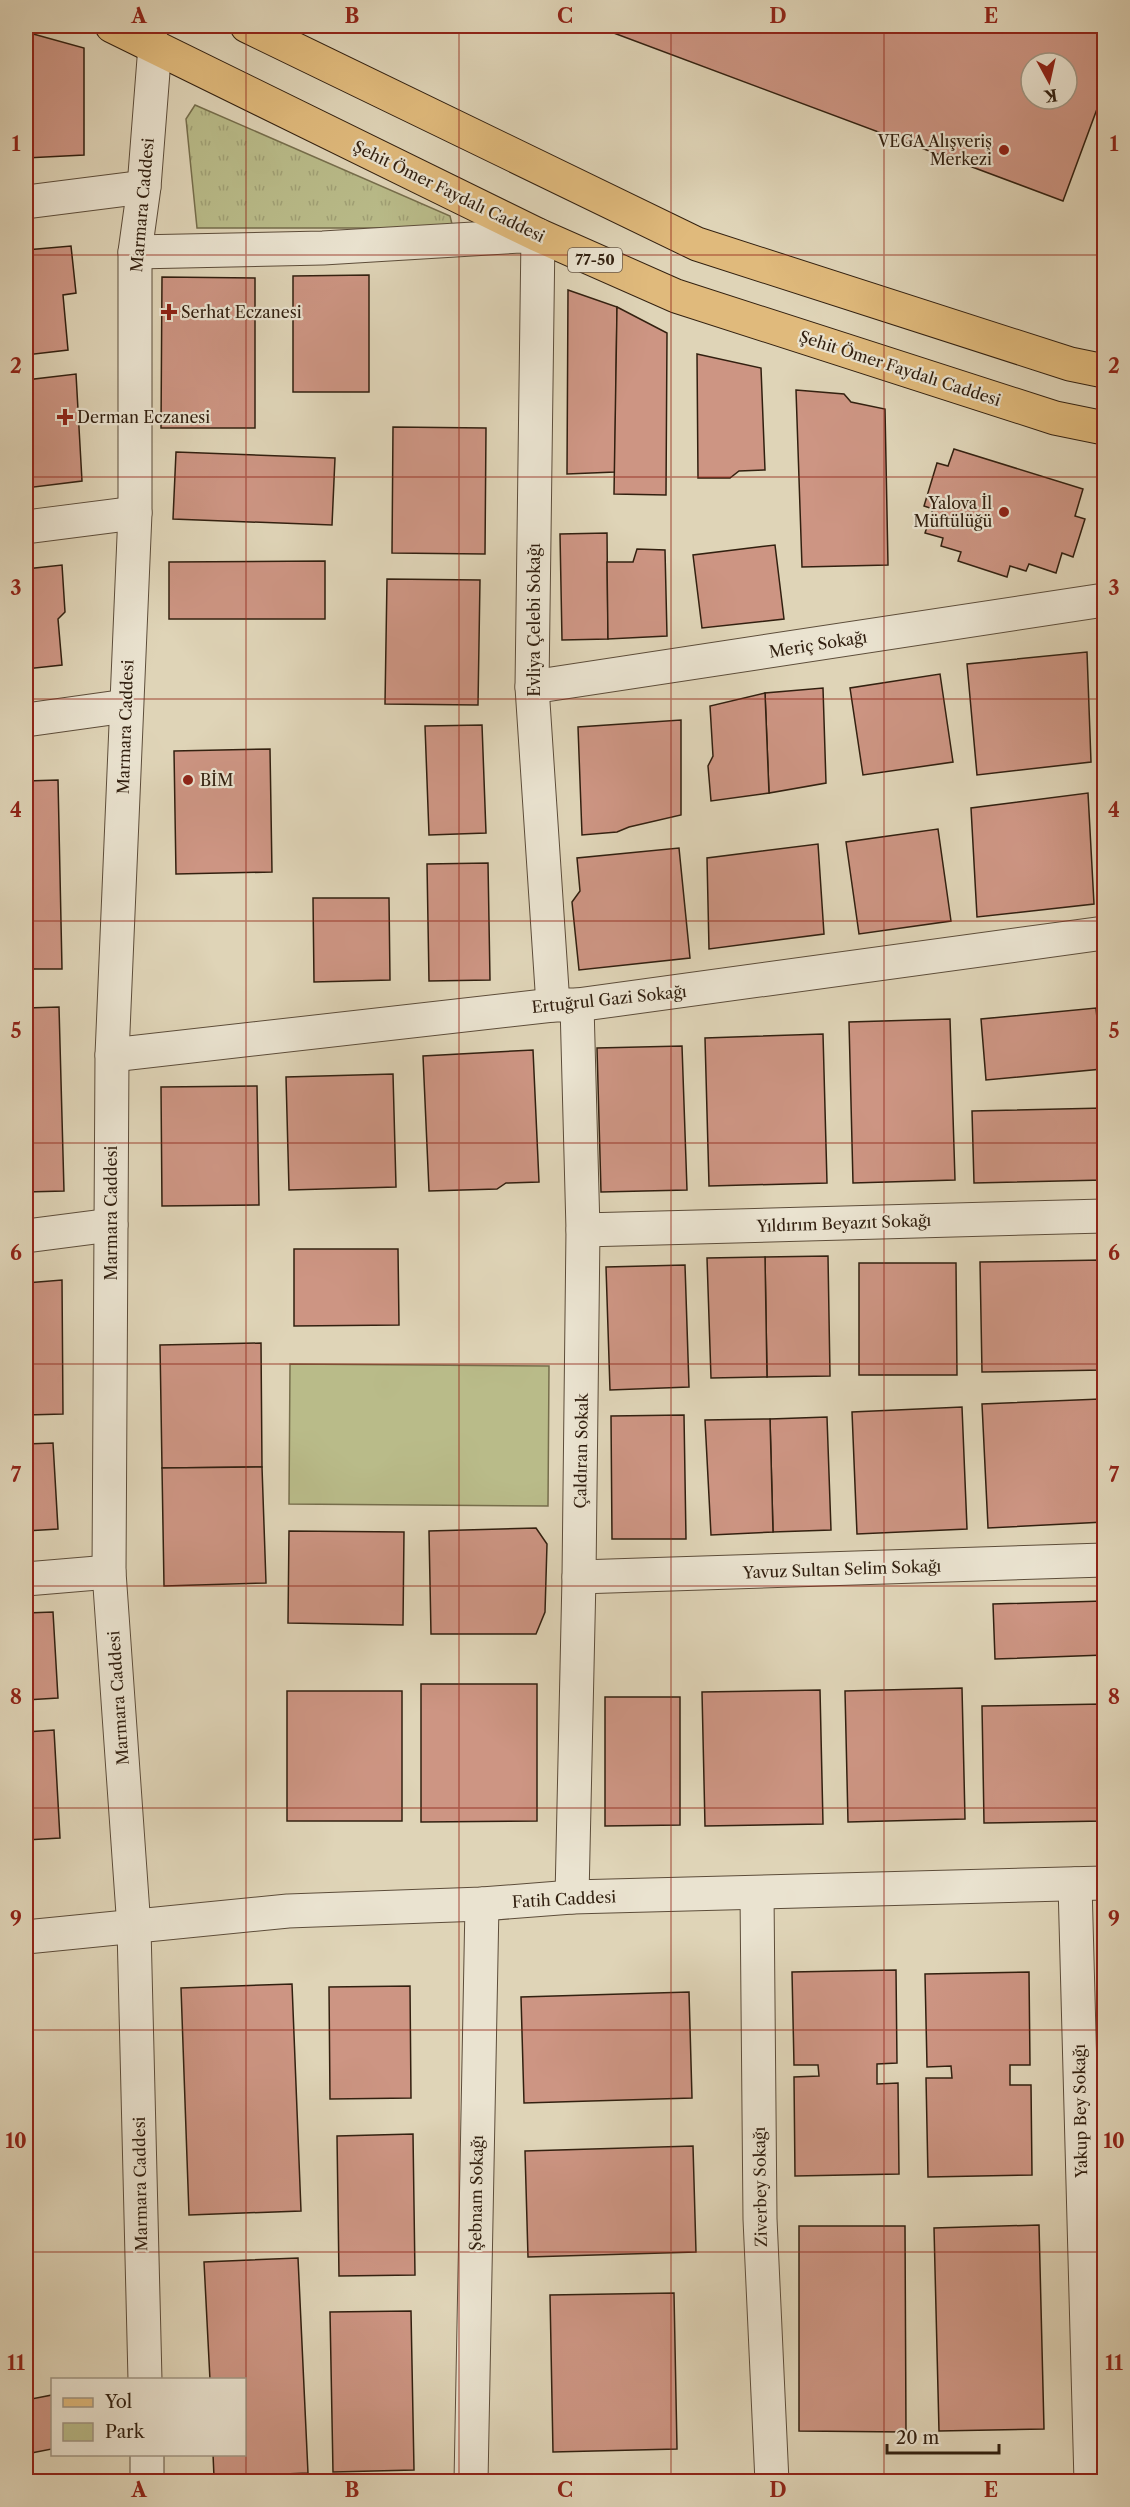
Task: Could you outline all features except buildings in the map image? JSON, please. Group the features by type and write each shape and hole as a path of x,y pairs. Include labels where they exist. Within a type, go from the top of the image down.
{"main road":[{"name":"Şehit Ömer Faydalı Caddesi","path":"112,26 158,36 538,235 676,296 1055,417 1104,428"},
{"path":"247,26 697,244 1070,364 1104,371"}],"street":[{"name":"Marmara Caddesi","path":"145,2378 134,1928 109,1572 112,1055 135,513 135,252 144,187 158,36"},
{"path":"26,202 144,187"},
{"path":"135,252 323,248 538,235"},
{"name":"Evliya Çelebi Sokağı","path":"538,235 532,687 565,1005"},
{"path":"26,527 135,513"},
{"name":"Meriç Sokağı","path":"532,687 1104,600"},
{"path":"26,720 126,706"},
{"name":"Ertuğrul Gazi Sokağı","path":"112,1055 565,1005 1104,933"},
{"name":"Çaldıran Sokak","path":"565,1005 583,1230 572,1897"},
{"name":"Yıldırım Beyazıt Sokağı","path":"583,1230 1104,1216"},
{"path":"26,1236 111,1225"},
{"name":"Yavuz Sultan Selim Sokağı","path":"579,1578 1104,1560"},
{"path":"26,1579 109,1572"},
{"name":"Fatih Caddesi","path":"26,1937 288,1911 482,1904 572,1897 1090,1883"},
{"name":"Yakup Bey Sokağı","path":"1090,1883 1091,2481"},
{"name":"Ziverbey Sokağı","path":"757,1893 760,2219 772,2481"},
{"name":"Şebnam Sokağı","path":"471,2481 482,1904"},
{"path":"147,2456 147,2481"}],"green space":[{"path":"195,105 450,216 453,228 197,228 186,119"},
{"path":"290,1364 549,1366 548,1506 289,1504"}],"place":[{"name":"VEGA Alışveriş Merkezi","path":"1004,150"},
{"name":"Serhat Eczanesi","path":"169,312"},
{"name":"Derman Eczanesi","path":"65,417"},
{"name":"Yalova İl Müftülüğü","path":"1004,512"},
{"name":"BİM","path":"188,780"}]}
